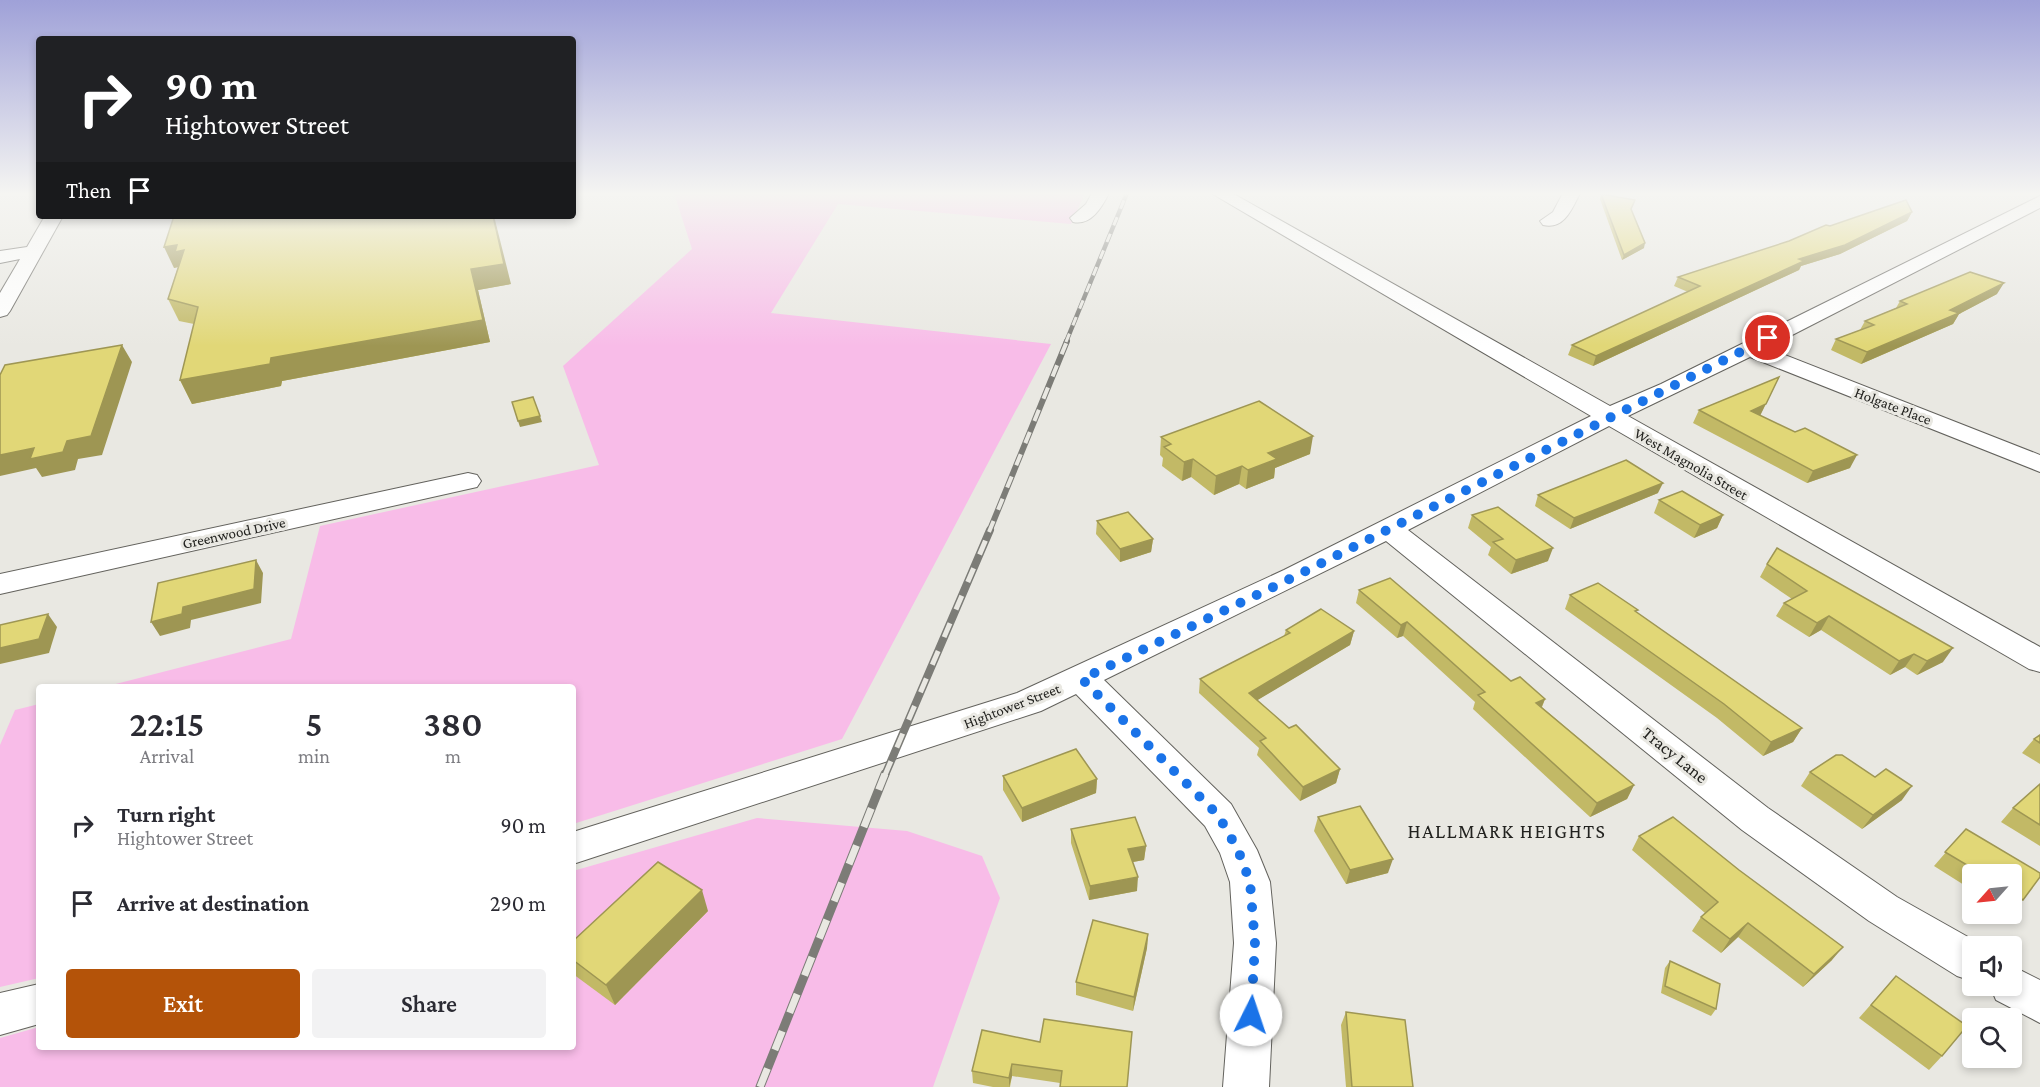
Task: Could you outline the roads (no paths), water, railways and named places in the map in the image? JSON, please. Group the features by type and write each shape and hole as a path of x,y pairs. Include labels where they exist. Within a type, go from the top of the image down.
{"street":[{"path":"0,311 39,244"},
{"name":"West Magnolia Street","path":"1307,244 1612,417 1695,467 2040,661"},
{"name":"Hightower Street","path":"576,847 983,718 1082,679 1390,530 1612,417 1646,397 1669,389 1955,244"},
{"path":"0,256 35,251"},
{"name":"Holgate Place","path":"1747,348 2040,464"},
{"name":"Greenwood Drive","path":"0,584 468,481"},
{"name":"Tracy Lane","path":"1390,530 1755,819 1883,909 1962,956"},
{"path":"1082,679 1218,815 1238,850 1250,882 1255,944 1246,1087"},
{"path":"2022,992 2040,1003"},
{"path":"0,1014 36,1005"}],"railway":[{"path":"1066,342 1106,244"},
{"path":"989,532 1067,341"},
{"path":"885,775 990,530"},
{"path":"760,1087 885,774"}],"district":[{"name":"HALLMARK HEIGHTS","path":"1507,831"}]}
